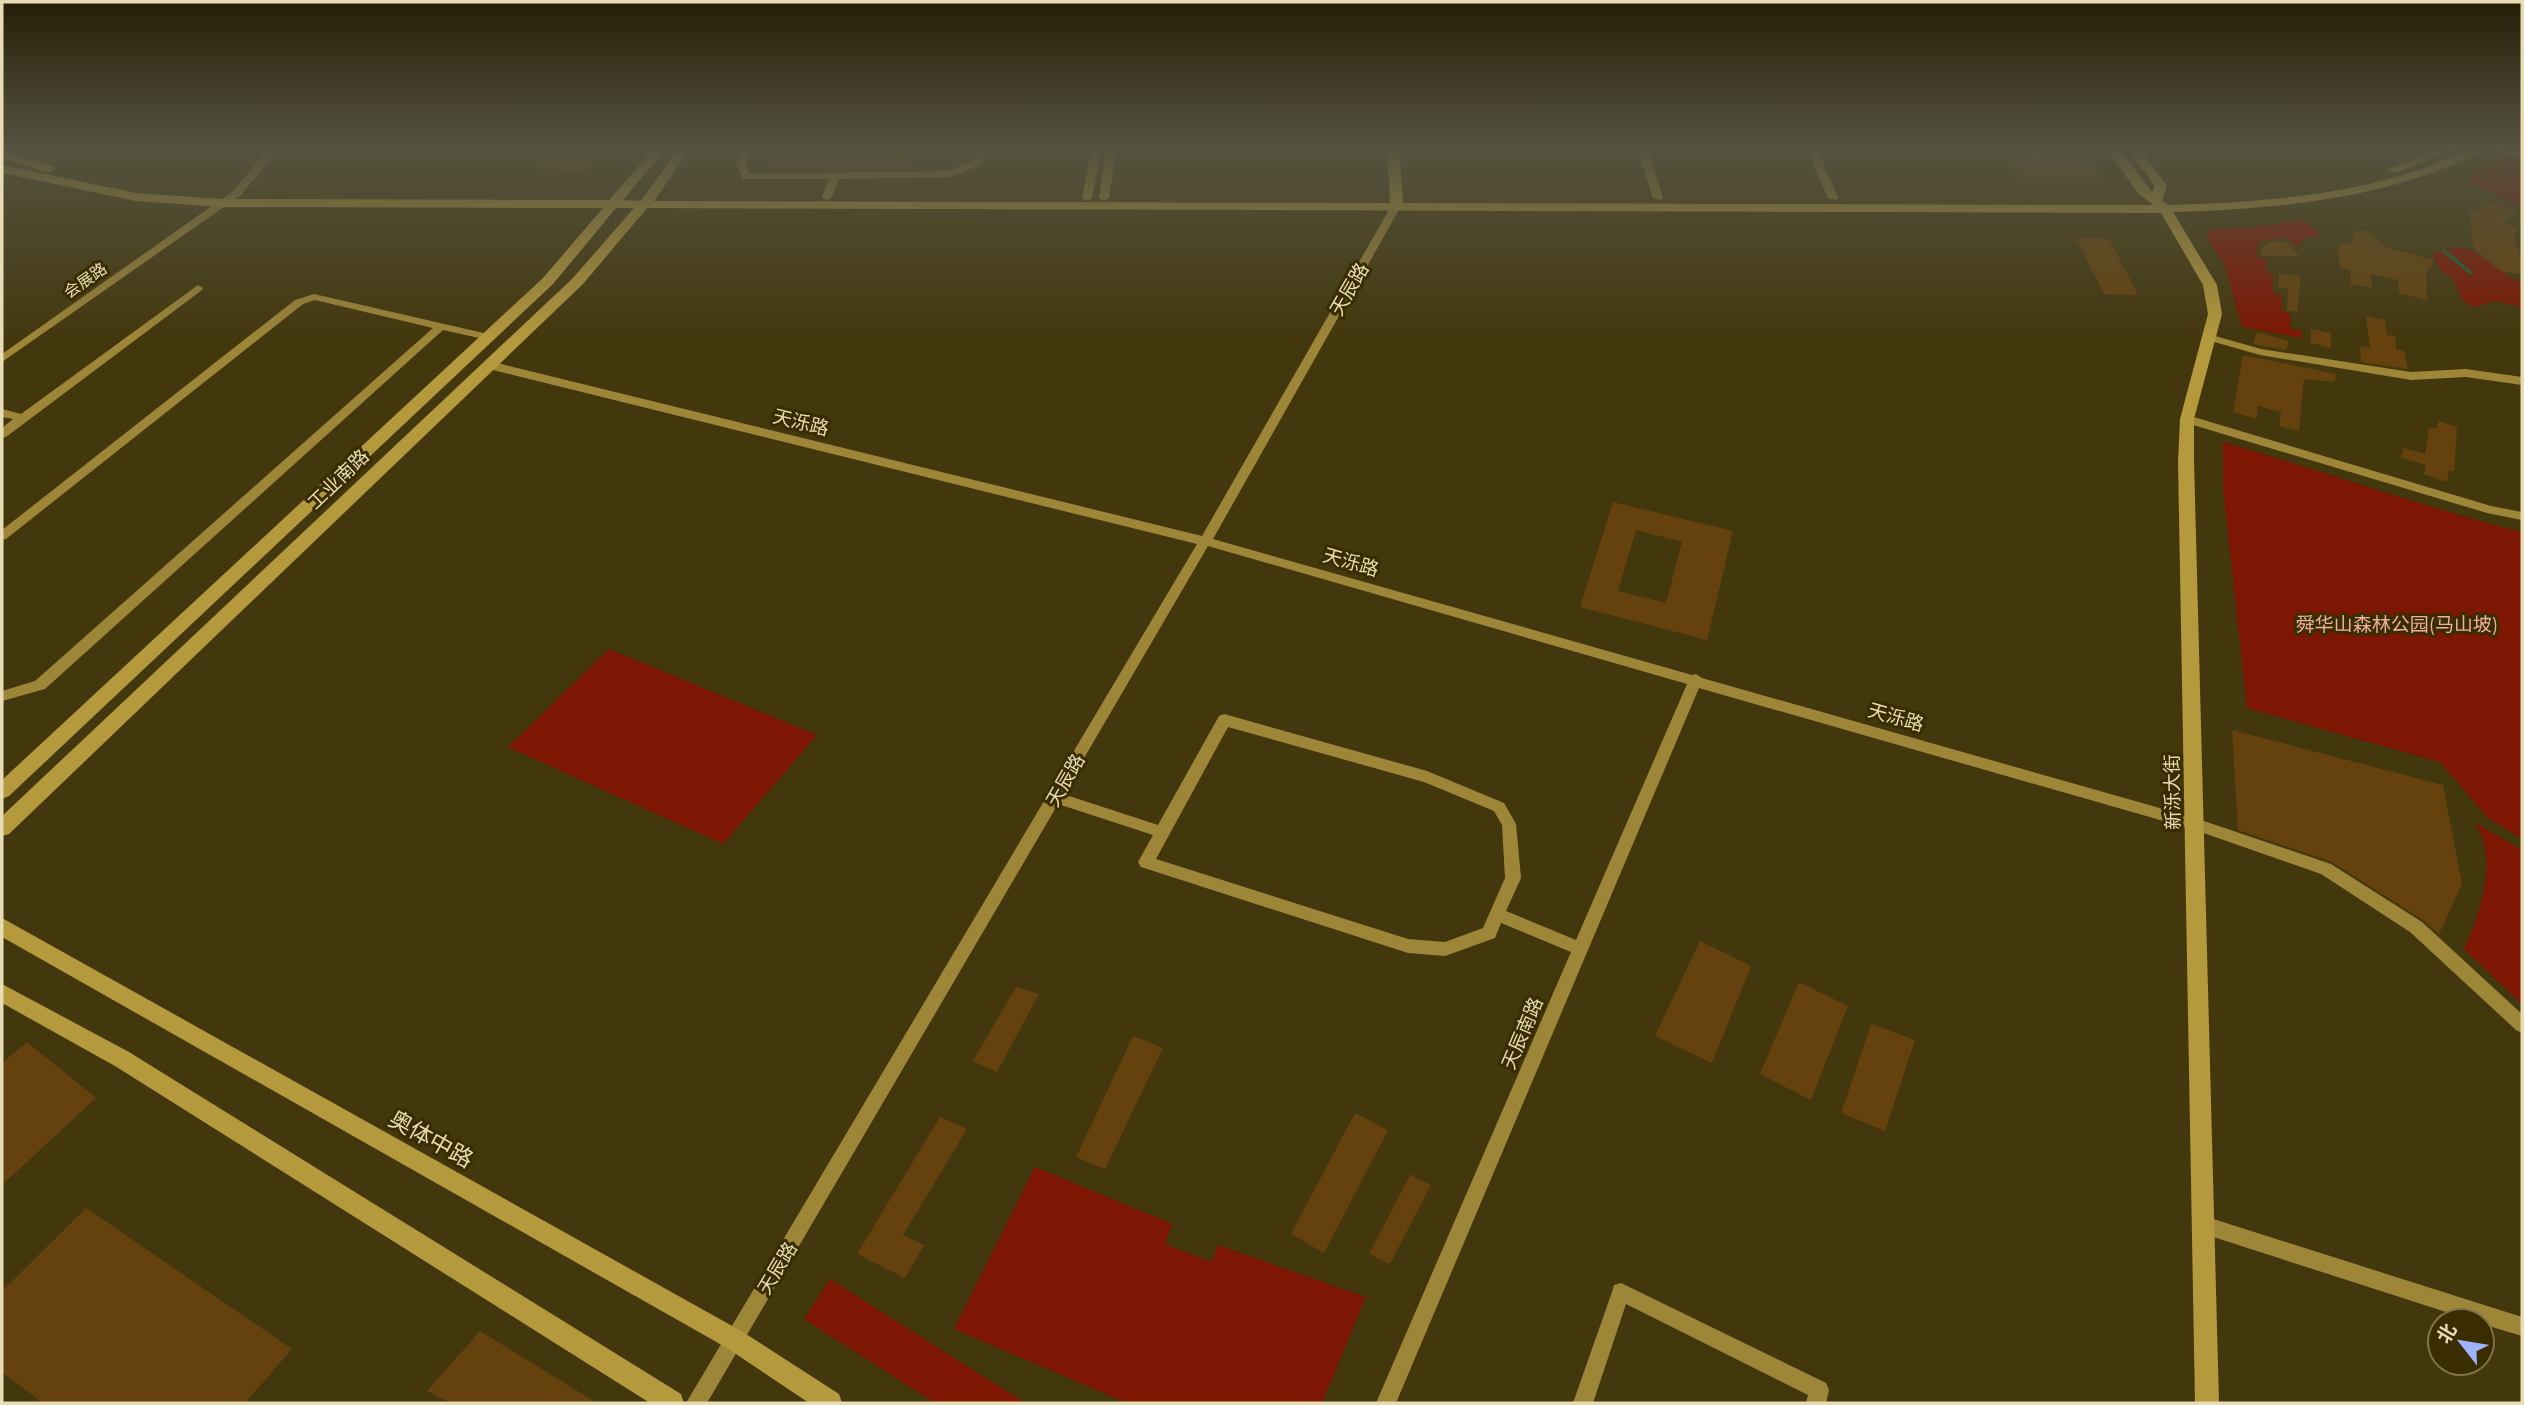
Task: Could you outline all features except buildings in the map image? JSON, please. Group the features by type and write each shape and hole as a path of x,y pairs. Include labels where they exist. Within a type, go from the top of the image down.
{"main road":[{"name":"工业南路","path":"2,791 548,281 608,211"},
{"name":"工业南路","path":"2,828 578,281 638,211"},
{"name":"新泺大街","path":"2165,211 2210,285 2215,314 2187,419 2207,1403"},
{"name":"奥体中路","path":"2,928 735,1340 830,1403"},
{"path":"2,993 122,1059 672,1403"}],"street":[{"name":"会展路","path":"2,359 209,211"},
{"name":"天辰路","path":"696,1403 1205,541 1393,211"},
{"path":"2,434 198,288"},
{"path":"2,536 299,302 314,297 488,337"},
{"path":"2,696 40,685 441,326"},
{"path":"2208,337 2260,352 2411,376 2466,373 2522,381"},
{"name":"天泺路","path":"489,365 1205,541 1696,679 2195,824 2326,869 2416,927 2522,1025"},
{"path":"2,413 23,418"},
{"path":"2187,419 2491,510 2522,516"},
{"name":"天辰南路","path":"1386,1403 1696,679"},
{"path":"1224,720 1427,777 1499,807 1509,824 1513,878 1489,933 1445,949 1408,946 1146,862 1163,832 1224,720"},
{"path":"1055,797 1163,832"},
{"path":"1498,915 1581,950"},
{"path":"2204,1225 2522,1328"},
{"path":"1583,1403 1622,1292 1819,1390 1816,1403"}],"green space":[{"path":"2303,220 2322,235 2304,238 2297,247 2287,238 2262,240 2257,247 2257,257 2266,259 2266,272 2273,274 2273,293 2282,295 2282,310 2291,314 2290,328 2302,331 2302,338 2242,327 2225,266 2207,237 2209,229 2255,227"},
{"path":"2459,247 2476,253 2522,282 2522,307 2495,301 2474,307 2463,301 2452,277 2440,270 2432,254"},
{"name":"舜华山森林公园(马山坡)","path":"2223,442 2522,532 2522,839 2488,818 2440,762 2247,708 2223,489"},
{"path":"609,649 817,735 723,844 508,747"},
{"path":"2474,822 2522,850 2522,1004 2464,949 2485,885 2486,851"},
{"path":"1035,1167 1172,1224 1165,1244 1211,1262 1218,1245 1366,1297 1322,1403 1127,1403 954,1329"},
{"path":"830,1279 1025,1403 935,1403 804,1319"}],"waterway":[{"path":"2444,251 2471,273"}]}
